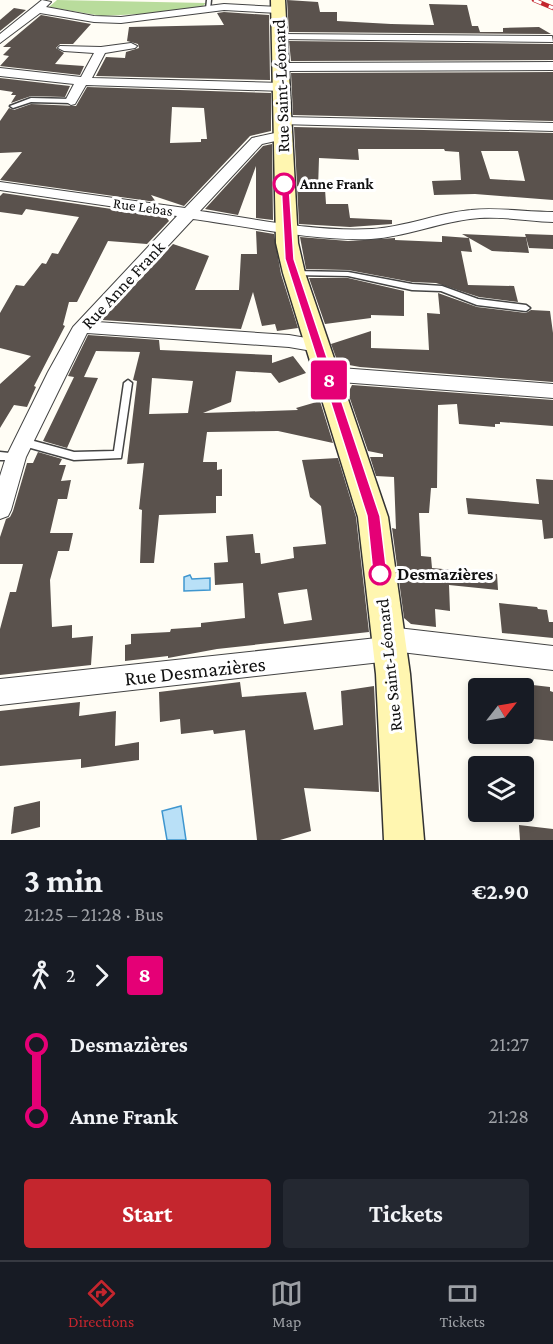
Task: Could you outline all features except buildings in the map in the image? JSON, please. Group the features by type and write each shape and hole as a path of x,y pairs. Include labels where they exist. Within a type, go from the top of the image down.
{"street":[{"path":"0,40 48,0"},
{"path":"37,9 94,19 120,20 209,5 224,7 278,5"},
{"name":"Rue Saint-Léonard","path":"278,5 283,87 286,230 290,259 373,516 390,644 404,840"},
{"path":"281,37 552,39"},
{"path":"64,48 101,50 131,46"},
{"path":"71,101 101,50"},
{"path":"282,67 553,66"},
{"path":"0,72 84,79 283,87"},
{"name":"Rue Anne Frank","path":"0,510 13,452 82,327 257,141 284,128 553,127"},
{"name":"Rue Lebas","path":"0,186 188,213 298,232 370,234 392,232 460,215 553,217"},
{"path":"82,327 289,341 318,346"},
{"path":"327,375 553,391"},
{"name":"Rue Desmazières","path":"0,692 390,644 553,658"}],"lane":[{"path":"13,106 31,100 71,101"},
{"path":"294,273 348,274 412,287 442,289 477,302 526,308"},
{"path":"13,452 74,456 118,455 128,383"}],"green space":[{"path":"57,0 206,3 202,7 159,13 102,16 49,7"}],"water":[{"path":"190,575 192,579 210,578 210,590 184,591 184,577"},
{"path":"181,806 186,840 167,840 162,811"}],"railway":[{"path":"534,0 553,8"}],"bus line":[{"name":"8","path":"284,184 290,259 373,516 380,574"}],"place":[{"name":"Anne Frank","path":"284,184"},
{"name":"Desmazières","path":"380,574"}]}
